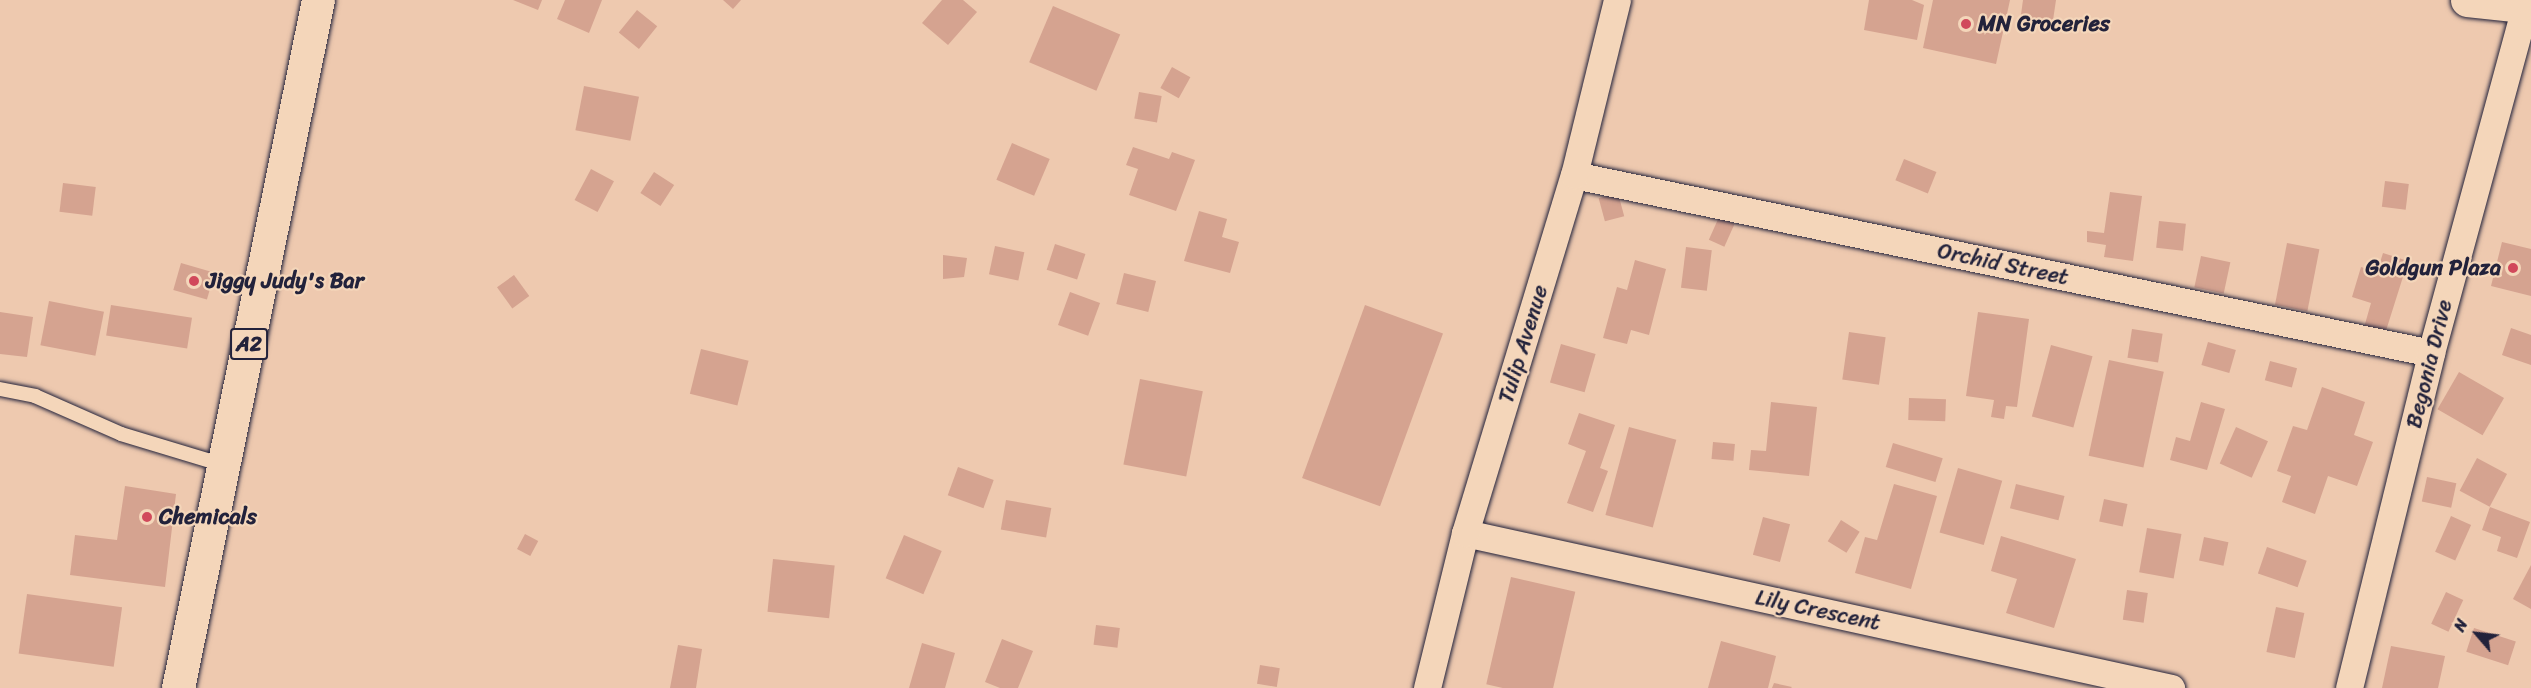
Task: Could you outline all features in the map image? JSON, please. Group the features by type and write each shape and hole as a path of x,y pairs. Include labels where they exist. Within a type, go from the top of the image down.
{"main road":[{"name":"A2","path":"178,688 318,0"},
{"path":"2468,0 2528,8"}],"street":[{"name":"Tulip Avenue","path":"1427,688 1465,533 1574,175 1617,0"},
{"name":"Begonia Drive","path":"2349,688 2431,353 2528,8"},
{"name":"Orchid Street","path":"1574,175 2431,353"},
{"name":"Lily Crescent","path":"1465,533 2170,688"}],"lane":[{"path":"0,389 35,396 121,434 224,465"}],"building":[{"path":"513,0 542,0 538,10"},
{"path":"565,0 602,0 589,33 557,19"},
{"path":"723,0 741,0 733,9"},
{"path":"942,0 963,0 977,12 948,45 922,23"},
{"path":"1869,0 1912,0 1924,5 1917,40 1864,30"},
{"name":"MN Groceries","path":"1933,0 2010,0 1996,64 1923,48"},
{"path":"2023,0 2056,0 2052,27 2020,22"},
{"path":"1053,6 1120,35 1096,91 1029,62"},
{"path":"637,10 657,26 639,49 619,33"},
{"path":"1172,67 1190,77 1179,98 1160,88"},
{"path":"584,86 639,97 630,141 575,130"},
{"path":"1139,92 1162,96 1157,123 1134,119"},
{"path":"1012,143 1050,159 1034,196 996,180"},
{"path":"1133,147 1169,159 1172,152 1195,160 1176,211 1129,195 1138,169 1126,165"},
{"path":"1904,159 1936,172 1928,193 1895,180"},
{"path":"591,169 614,181 598,212 575,200"},
{"path":"654,172 674,185 661,206 640,193"},
{"path":"2385,181 2409,184 2406,210 2382,207"},
{"path":"63,183 96,187 92,216 59,212"},
{"path":"2110,192 2142,196 2133,261 2104,257 2106,245 2087,242 2087,231 2104,233"},
{"path":"1618,193 1624,216 1605,221 1599,198"},
{"path":"1199,211 1227,219 1222,237 1239,242 1230,273 1184,261"},
{"path":"1719,217 1735,224 1724,247 1709,240"},
{"path":"2159,221 2186,224 2183,251 2156,248"},
{"name":"Goldgun Plaza","path":"2502,242 2531,249 2531,296 2491,286"},
{"path":"2287,243 2319,249 2307,311 2275,305"},
{"path":"1055,244 1085,254 1077,280 1047,270"},
{"path":"995,246 1024,252 1018,281 989,274"},
{"path":"1686,247 1712,250 1707,291 1681,288"},
{"path":"2383,253 2408,261 2384,337 2363,331 2371,303 2352,297 2361,267 2377,272"},
{"path":"943,255 967,258 964,277 943,279"},
{"path":"2201,256 2230,262 2224,294 2194,287"},
{"path":"1635,260 1666,269 1649,335 1631,330 1627,344 1603,338 1617,287 1627,290"},
{"name":"Jiggy Judy's Bar","path":"181,263 215,273 207,300 173,290"},
{"path":"1124,273 1156,281 1148,312 1116,304"},
{"path":"514,275 529,296 512,308 497,287"},
{"path":"1070,292 1100,303 1088,336 1058,325"},
{"path":"49,301 104,312 95,356 40,345"},
{"path":"111,305 192,318 187,348 106,336"},
{"path":"1365,305 1443,333 1380,506 1302,478"},
{"path":"0,312 33,317 27,357 0,354"},
{"path":"1978,312 2029,319 2017,407 2006,406 2004,419 1991,417 1994,400 1966,396"},
{"path":"2511,328 2531,335 2531,365 2502,355"},
{"path":"2132,329 2163,334 2158,362 2127,358"},
{"path":"1849,332 1886,337 1879,385 1842,380"},
{"path":"2208,342 2236,350 2229,373 2201,365"},
{"path":"1561,344 1596,354 1585,392 1550,382"},
{"path":"2051,345 2093,356 2073,428 2032,416"},
{"path":"701,349 749,361 737,405 690,394"},
{"path":"2109,360 2164,372 2143,468 2089,456"},
{"path":"2270,361 2297,368 2292,388 2265,380"},
{"path":"2459,372 2504,398 2483,435 2438,409"},
{"path":"1140,379 1203,391 1186,477 1123,464"},
{"path":"2322,387 2365,402 2354,435 2373,442 2357,486 2328,476 2315,514 2282,502 2291,476 2277,471 2293,426 2307,430"},
{"path":"1909,398 1946,399 1945,421 1908,420"},
{"path":"1771,402 1817,407 1809,476 1749,470 1751,450 1766,451"},
{"path":"2201,402 2225,409 2207,470 2170,460 2176,437 2190,441"},
{"path":"1579,413 1615,425 1600,468 1608,471 1593,512 1567,503 1586,451 1568,444"},
{"path":"1629,427 1676,440 1653,528 1605,515"},
{"path":"2236,427 2268,441 2252,478 2220,464"},
{"path":"1713,442 1735,444 1733,461 1712,459"},
{"path":"1893,443 1943,458 1935,482 1886,467"},
{"path":"2477,458 2507,474 2490,507 2460,491"},
{"path":"958,467 994,480 983,508 948,495"},
{"path":"1958,468 2002,481 1984,545 1940,532"},
{"path":"2427,477 2456,483 2451,508 2422,501"},
{"path":"1894,484 1937,496 1911,589 1855,573 1865,537 1877,540"},
{"path":"2016,484 2065,496 2058,520 2010,508"},
{"path":"125,486 176,494 165,587 70,575 75,535 117,540"},
{"path":"2104,499 2127,504 2123,526 2099,521"},
{"path":"1006,500 1051,508 1046,538 1001,530"},
{"path":"2490,507 2530,522 2517,558 2497,551 2501,537 2482,530"},
{"path":"2451,516 2471,525 2455,561 2435,552"},
{"path":"1763,517 1790,524 1780,562 1753,555"},
{"path":"1841,520 1860,532 1846,553 1828,541"},
{"path":"2147,528 2181,534 2174,578 2139,572"},
{"path":"525,534 538,541 530,556 517,549"},
{"path":"904,535 942,551 923,594 886,578"},
{"path":"2001,536 2076,559 2054,628 2006,613 2017,579 1991,571"},
{"path":"2204,537 2228,542 2223,566 2199,560"},
{"path":"2267,547 2307,561 2298,587 2258,573"},
{"path":"773,559 835,565 829,618 767,612"},
{"path":"2531,565 2531,609 2513,599"},
{"path":"1511,577 1575,592 1553,688 1503,688 1486,684"},
{"path":"2127,590 2148,593 2144,623 2123,620"},
{"path":"2446,592 2463,600 2448,632 2431,624"},
{"path":"27,594 122,607 114,667 19,653"},
{"path":"2276,607 2304,613 2295,658 2266,652"},
{"path":"1096,625 1120,628 1117,648 1094,645"},
{"path":"2474,628 2516,642 2508,665 2466,652"},
{"path":"1002,639 1033,651 1018,688 1000,688 985,682"},
{"path":"1721,641 1776,656 1768,688 1708,688"},
{"path":"922,643 955,653 945,688 909,688"},
{"path":"678,645 702,649 696,688 670,688"},
{"path":"2391,646 2445,656 2438,688 2382,688"},
{"path":"1260,665 1280,668 1277,687 1257,684"},
{"path":"1774,683 1792,687 1772,688"}],"place":[{"name":"MN Groceries","path":"1966,24"},
{"name":"Goldgun Plaza","path":"2513,268"},
{"name":"Jiggy Judy's Bar","path":"194,281"},
{"name":"Chemicals","path":"147,517"}]}
